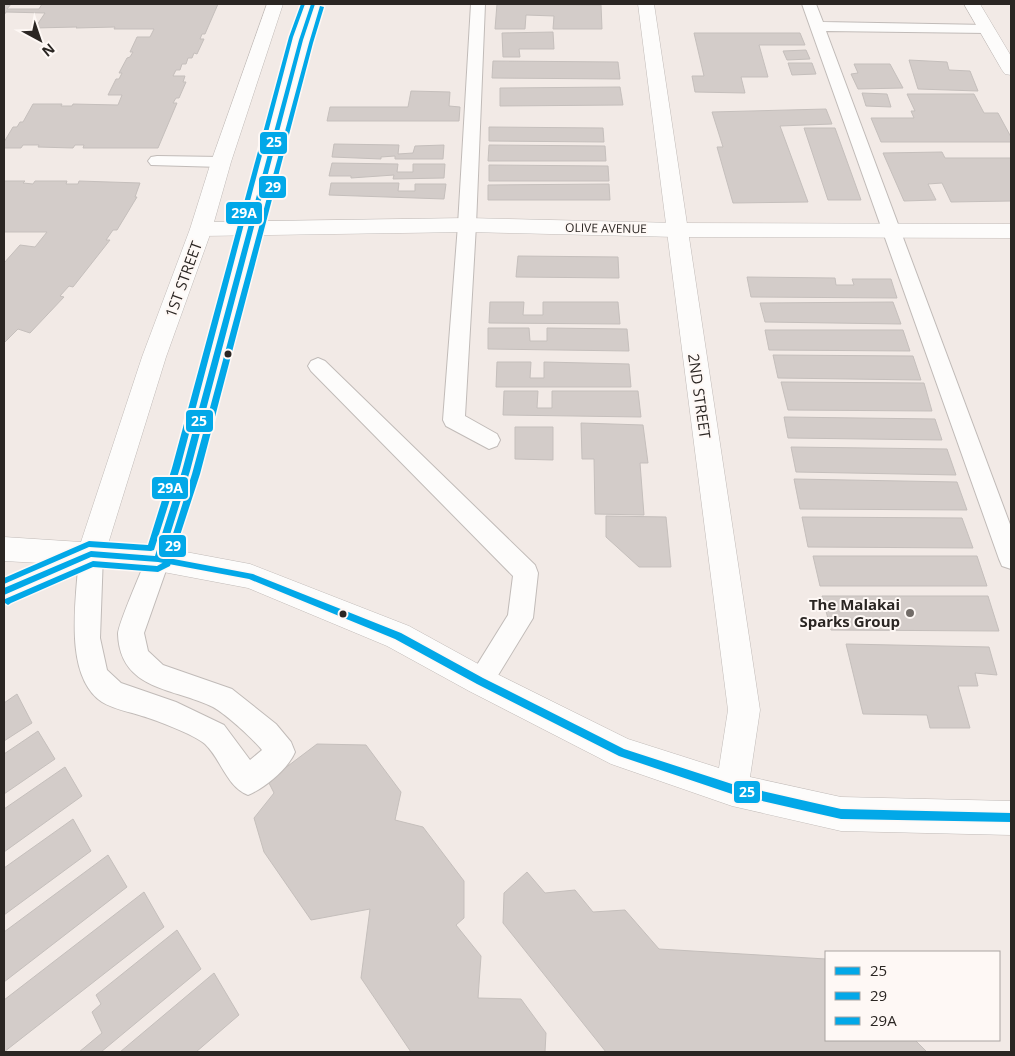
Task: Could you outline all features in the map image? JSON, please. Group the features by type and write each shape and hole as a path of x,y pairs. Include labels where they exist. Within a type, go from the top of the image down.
{"street":[{"name":"1ST STREET","path":"92,554 154,357 201,228 220,162 275,4"},
{"path":"158,559 186,470 301,40 313,4"},
{"name":"2ND STREET","path":"646,4 744,710 732,789"},
{"path":"972,4 1011,70"},
{"name":"OLIVE AVENUE","path":"201,228 467,225 677,230 1011,231"},
{"path":"4,549 158,559 250,576 398,636 480,681 622,753 732,789 841,814 1011,818"},
{"path":"4,592 92,554"}],"lane":[{"path":"478,4 467,225 454,420 489,440"},
{"path":"809,4 1011,559"},
{"path":"818,26 987,29"},
{"path":"157,161 220,162"},
{"path":"318,366 526,573 520,618 480,681"},
{"path":"92,554 87,638 95,676 112,693 166,711 214,734 248,781 281,752 266,733 223,698 154,674 136,657 131,633 158,559"}],"building":[{"path":"4,4 11,4 7,9 39,9 42,4 218,4 205,34 202,34 200,39 204,39 197,54 194,53 192,58 188,58 186,64 182,64 180,70 176,70 173,76 185,76 183,82 186,82 179,98 176,98 173,103 177,103 158,148 83,148 84,145 75,145 73,148 23,145 21,148 4,148 4,142 13,127 17,127 20,122 23,122 33,104 62,104 61,106 72,106 73,104 118,105 122,95 108,95 116,79 119,79 122,73 119,73 127,58 133,52 130,52 137,37 150,37 154,29 114,29 115,27 35,28 45,13 6,12 4,15"},
{"path":"497,4 601,5 602,29 553,29 554,16 526,15 525,29 495,29"},
{"path":"553,32 554,49 519,49 520,57 503,57 502,33"},
{"path":"694,33 800,33 805,45 759,45 768,77 741,77 745,93 695,92 692,76 704,76"},
{"path":"806,50 810,59 787,60 783,51"},
{"path":"909,60 947,62 949,70 970,71 978,91 918,89"},
{"path":"493,61 618,62 620,79 492,78"},
{"path":"788,63 812,63 816,74 792,75"},
{"path":"854,64 890,64 903,88 858,89 851,74 858,73"},
{"path":"620,87 623,105 500,106 500,88"},
{"path":"411,91 450,92 449,106 460,107 459,121 327,121 330,107 408,107"},
{"path":"862,93 887,94 891,107 866,106"},
{"path":"907,94 974,94 984,113 998,113 1011,137 1011,142 881,142 871,118 914,118 911,111 915,111"},
{"path":"826,109 832,124 780,126 808,202 733,203 717,147 723,147 712,112"},
{"path":"489,127 603,128 604,142 489,141"},
{"path":"804,128 835,128 861,200 828,200"},
{"path":"334,144 399,145 398,154 413,153 415,146 444,145 443,159 395,159 395,156 381,157 381,159 332,157"},
{"path":"489,145 605,146 606,161 488,161"},
{"path":"942,152 945,158 1011,158 1011,201 951,202 942,183 928,184 936,200 904,201 883,153"},
{"path":"332,163 398,164 397,172 413,172 413,164 445,164 444,178 393,179 394,175 351,178 351,176 329,176"},
{"path":"489,165 608,166 609,181 489,181"},
{"path":"4,181 25,181 23,183 33,184 35,181 67,181 66,184 78,184 79,181 140,183 135,197 137,197 117,230 113,230 106,240 110,240 73,287 69,286 60,296 64,297 30,333 18,329 4,343 4,263 20,245 35,247 47,232 4,232"},
{"path":"331,183 399,183 398,191 415,191 415,184 446,184 444,199 329,195"},
{"path":"609,184 610,200 488,200 488,185"},
{"path":"518,256 618,257 619,278 516,277"},
{"path":"747,277 835,278 836,285 854,285 852,279 891,279 897,298 751,297"},
{"path":"490,302 524,302 523,315 543,315 543,302 618,302 620,324 489,323"},
{"path":"893,302 901,324 765,322 760,303"},
{"path":"488,328 529,328 530,341 547,341 547,328 627,329 629,351 488,349"},
{"path":"765,330 903,330 910,351 769,350"},
{"path":"773,355 913,356 921,380 778,378"},
{"path":"497,362 531,362 530,378 544,378 544,362 629,364 631,387 496,387"},
{"path":"781,382 924,383 932,411 788,410"},
{"path":"504,391 538,391 537,408 552,408 552,391 638,391 641,417 503,415"},
{"path":"784,417 935,419 942,440 788,438"},
{"path":"581,423 643,425 648,463 640,463 644,515 595,514 594,459 582,459"},
{"path":"515,427 553,427 553,460 515,459"},
{"path":"791,447 947,449 956,475 796,472"},
{"path":"794,479 957,482 967,510 800,509"},
{"path":"606,516 666,517 671,567 639,567 606,537"},
{"path":"802,517 962,518 973,548 808,547"},
{"path":"813,556 977,556 987,586 820,586"},
{"name":"The Malakai Sparks Group","path":"822,596 988,596 999,631 831,630"},
{"path":"846,644 989,647 997,675 975,673 978,686 958,686 970,728 930,728 927,715 863,714"},
{"path":"17,694 32,723 4,741 4,703"},
{"path":"38,731 55,759 4,794 4,754"},
{"path":"317,744 366,745 401,792 395,820 423,827 464,881 464,918 456,925 481,956 478,998 521,999 546,1033 545,1052 411,1052 361,978 370,909 311,920 264,852 254,818 274,793 268,781"},
{"path":"65,767 82,796 4,852 4,809"},
{"path":"73,819 91,851 4,915 4,868"},
{"path":"108,855 127,887 4,982 4,932"},
{"path":"527,872 545,893 575,890 593,912 625,910 659,949 825,959 825,1041 916,1041 927,1052 606,1052 503,923 504,893"},
{"path":"144,892 164,927 4,1052 4,1000"},
{"path":"177,930 201,969 101,1052 79,1052 102,1033 92,1012 101,1004 96,995"},
{"path":"214,973 239,1015 196,1052 120,1052"}],"transit line":[{"name":"29A","path":"4,581 89,544 151,548 176,468 291,37 303,4"},
{"name":"25","path":"158,559 186,471 301,40 313,4"},
{"name":"29","path":"8,601 93,564 158,569 167,564 196,474 322,7"},
{"name":"25","path":"4,592 91,554 158,559 250,576 398,636 480,681 622,753 732,789 841,814 1011,818"}],"place":[{"name":"The Malakai Sparks Group","path":"910,613"}]}
